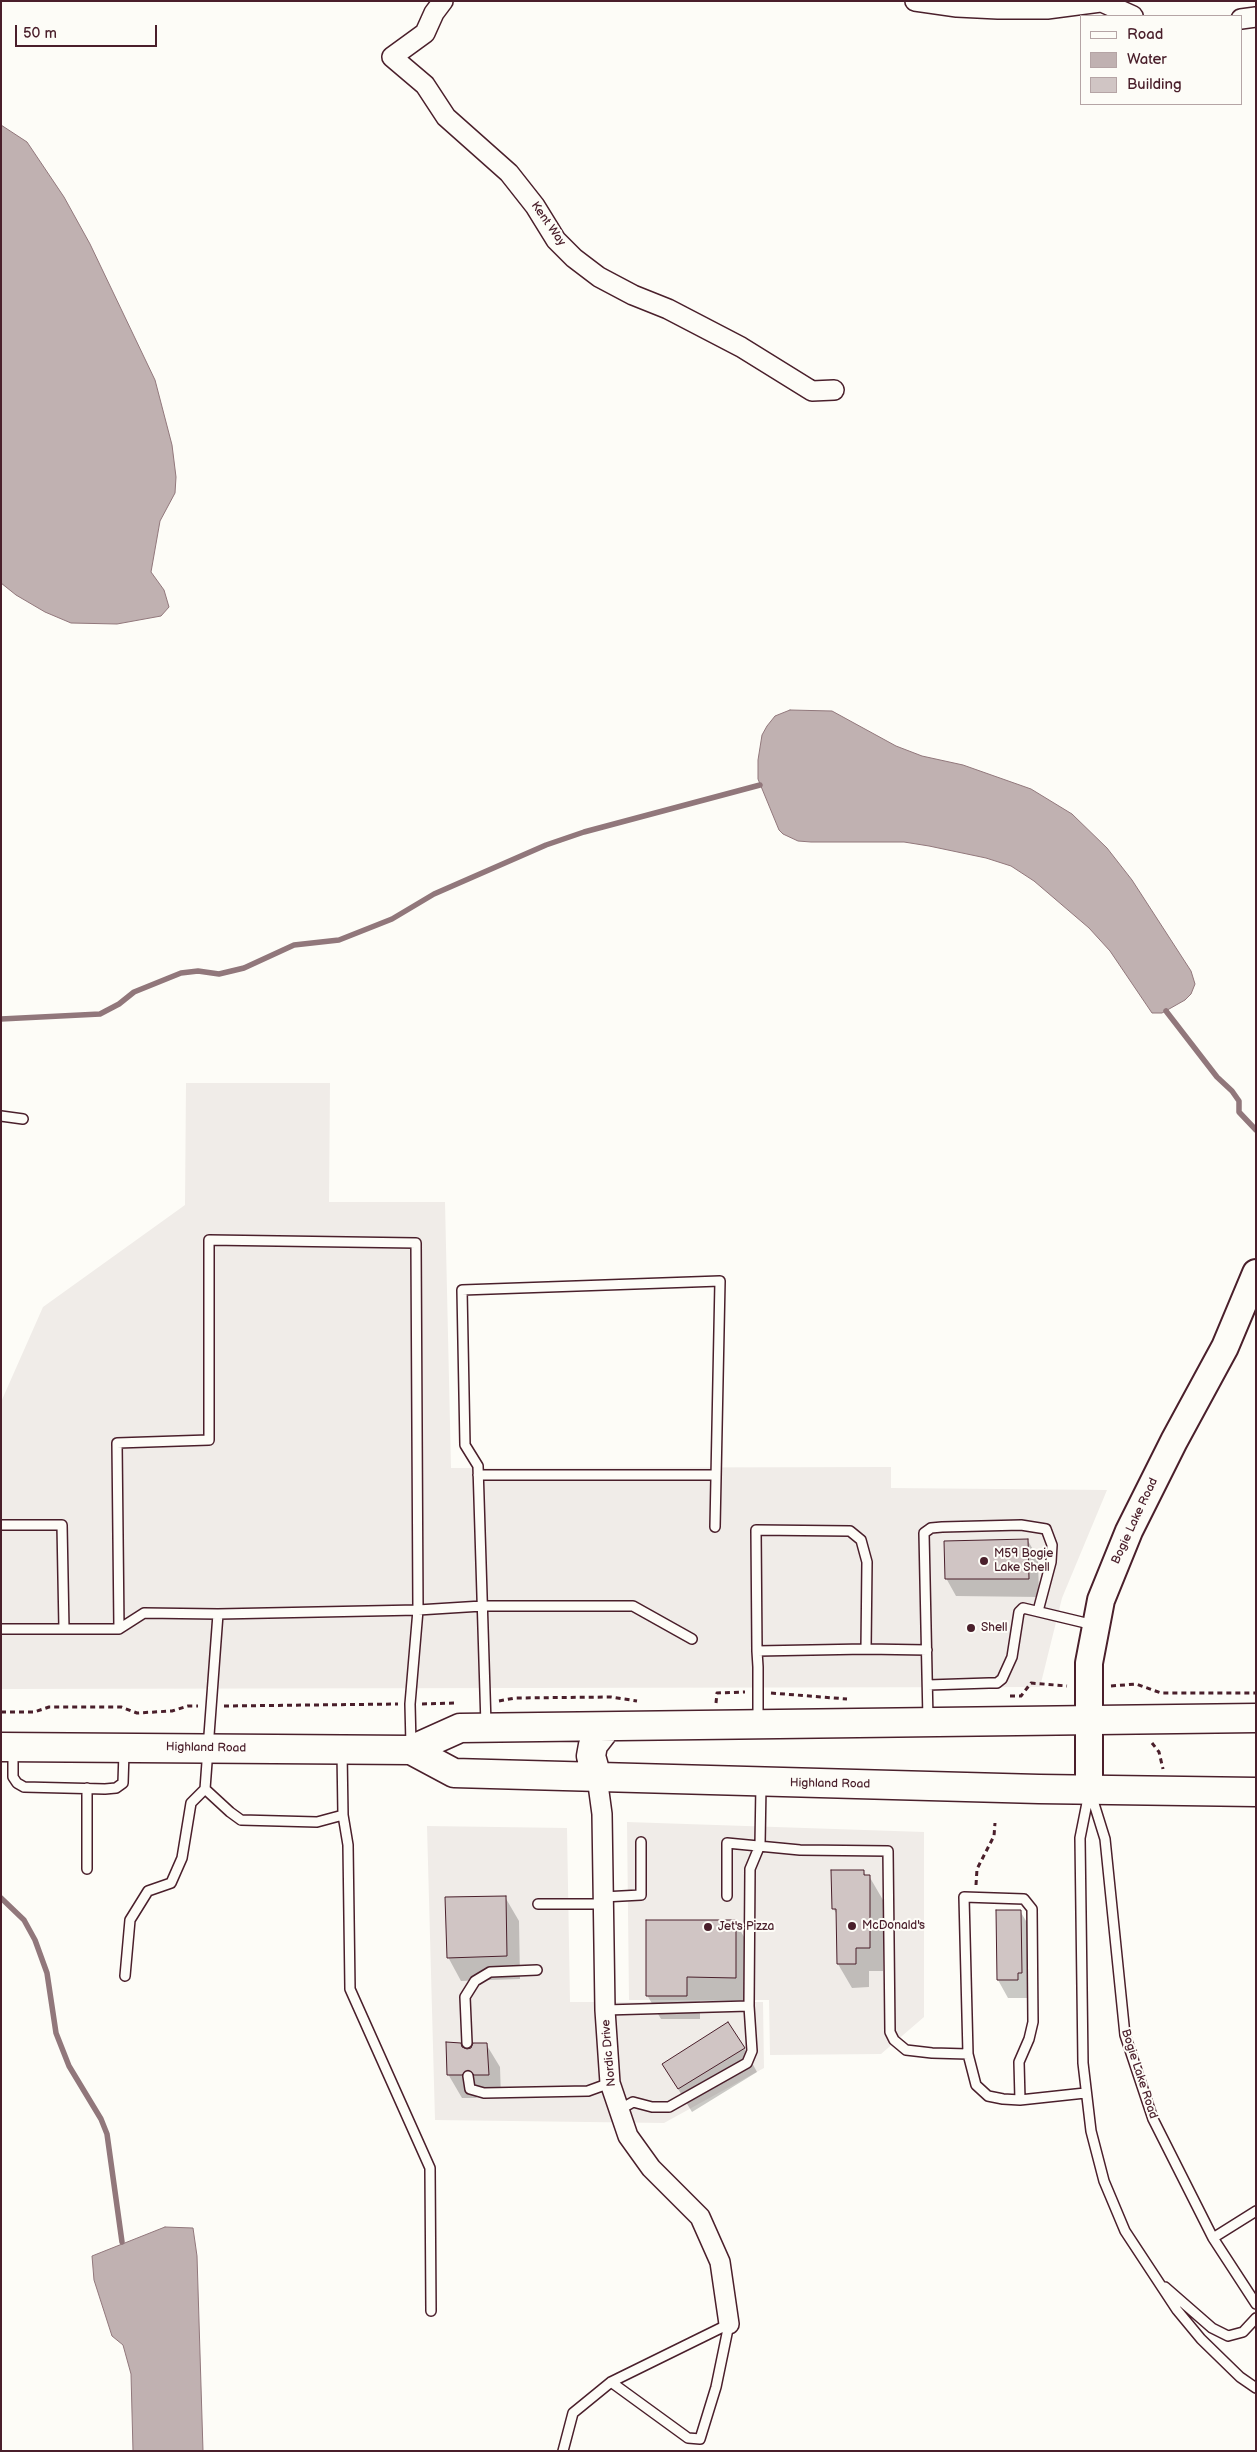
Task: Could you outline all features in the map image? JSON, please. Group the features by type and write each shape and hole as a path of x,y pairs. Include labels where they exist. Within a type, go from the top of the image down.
{"highway":[{"name":"Highland Road","path":"7,1747 411,1750 486,1716 607,1726 1256,1718"},
{"path":"597,1777 591,1756 596,1741 607,1726"},
{"name":"Highland Road","path":"411,1750 454,1773 1089,1790 1256,1792"}],"main road":[{"name":"Bogie Lake Road","path":"1089,1790 1089,1663 1095,1625 1111,1572 1129,1531 1174,1441 1225,1347 1256,1273"}],"street":[{"name":"Kent Way","path":"444,1 434,13 425,33 392,57 425,85 446,116 509,173 535,206 556,240 574,258 600,277 633,295 668,309 741,347 812,391 834,390"},
{"path":"914,1 956,7 998,9 1047,9 1105,2 1131,15"},
{"path":"1242,19 1256,17"},
{"name":"Nordic Drive","path":"597,1777 602,1814 605,2010 610,2083 628,2136 651,2168 700,2217 720,2262 729,2324"}],"lane":[{"path":"1,1116 23,1119"},
{"path":"119,1629 117,1443 209,1440 209,1240 416,1243 418,1610 410,1704 411,1750"},
{"path":"486,1716 478,1466 465,1445 462,1290 720,1281 715,1527"},
{"path":"478,1476 716,1475"},
{"path":"1,1525 62,1524 64,1629"},
{"path":"928,1722 928,1650 924,1533 931,1528 1021,1525 1046,1528 1052,1545 1051,1562 1038,1611"},
{"path":"758,1724 756,1530 850,1532 861,1540 867,1562 866,1650"},
{"path":"1,1629 119,1629 144,1612 218,1614 418,1610 482,1606 633,1606 692,1639"},
{"path":"928,1685 997,1682 1008,1671 1019,1612 1023,1608 1095,1625"},
{"path":"125,1976 130,1920 148,1891 171,1883 182,1858 191,1804 205,1789 218,1614"},
{"path":"757,1651 928,1650"},
{"path":"7,1747 13,1777 17,1783 24,1786 116,1788 123,1783 124,1747"},
{"path":"342,1750 343,1815 348,1845 350,1989 430,2168 432,2311"},
{"path":"618,2110 633,2102 652,2107 669,2107 747,2063 752,2051 749,2006 750,1869 760,1845 761,1782"},
{"path":"87,1788 87,1869"},
{"path":"205,1789 241,1820 317,1822 343,1815"},
{"name":"Bogie Lake Road","path":"1089,1790 1080,1838 1085,2093 1091,2131 1104,2181 1125,2231 1153,2277 1177,2310 1201,2339 1240,2376 1256,2388"},
{"name":"Bogie Lake Road","path":"1089,1790 1105,1838 1124,2036 1153,2119 1212,2238 1256,2304"},
{"path":"538,1904 603,1900 641,1895 641,1842"},
{"path":"727,1896 726,1843 800,1850 888,1851 890,2032 894,2040 906,2050 968,2054"},
{"path":"1020,2100 1019,2062 1029,2039 1033,2022 1032,1909 1024,1899 964,1897 968,2054 974,2080 983,2093 995,2098 1020,2100 1085,2093"},
{"path":"467,2042 465,1997 474,1981 490,1972 537,1970"},
{"path":"605,2010 749,2006"},
{"path":"468,2076 470,2088 484,2093 588,2091 610,2083"},
{"path":"1212,2238 1256,2210"},
{"name":"Bogie Lake Road","path":"1153,2277 1212,2328 1228,2336 1243,2332 1256,2318"},
{"path":"563,2451 573,2413 612,2382 729,2324"},
{"path":"612,2382 688,2438 700,2439 716,2387 729,2324"}],"path":[{"path":"1002,1696 1021,1696 1032,1683 1056,1686"},
{"path":"1131,1686 1136,1684 1161,1693 1256,1693"},
{"path":"709,1707 716,1706 717,1693 758,1692 850,1699"},
{"path":"1,1712 34,1712 49,1707 121,1707 137,1713 172,1711 188,1706 410,1704 486,1716 515,1698 611,1697 639,1702"},
{"path":"1150,1739 1161,1757 1164,1771"},
{"path":"976,1897 977,1870 994,1836 995,1823"}],"shaded area":[{"path":"186,1083 330,1083 329,1202 445,1202 451,1468 891,1467 891,1488 1107,1490 1062,1598 1040,1687 1,1689 1,1402 43,1307 185,1205"},
{"path":"627,1822 924,1832 924,2017 881,2054 770,2055 769,2000 629,2000"},
{"path":"427,1826 567,1828 570,2002 763,2002 764,2068 664,2123 435,2120"}],"water":[{"path":"1,125 27,142 64,197 90,244 155,380 172,445 176,477 175,493 160,521 151,572 164,590 169,607 161,616 117,624 71,623 45,612 16,595 1,583"},
{"path":"790,710 832,711 896,746 922,756 963,765 1031,789 1072,814 1107,848 1132,880 1191,971 1195,984 1191,994 1185,1000 1162,1013 1152,1013 1110,951 1089,928 1034,881 1011,866 986,858 904,842 811,842 798,841 783,834 779,830 758,779 758,760 762,735 767,726 775,716"},
{"path":"165,2227 193,2228 197,2256 203,2451 133,2451 131,2374 123,2345 112,2336 94,2280 92,2256"}],"building":[{"path":"1028,1539 1029,1579 945,1579 944,1541"},
{"name":"McDonald's","path":"831,1870 864,1870 864,1875 870,1875 870,1948 856,1948 856,1964 837,1964 836,1909 832,1909"},
{"path":"506,1896 507,1956 447,1958 445,1897"},
{"path":"996,1910 1021,1910 1022,1973 1018,1973 1018,1980 997,1980"},
{"path":"646,1920 736,1920 736,1978 687,1977 687,1996 646,1996"},
{"path":"728,2022 745,2048 678,2089 662,2064"},
{"path":"446,2042 461,2043 462,2047 467,2049 471,2048 473,2043 487,2043 489,2075 474,2075 468,2070 462,2075 447,2075"}],"waterway":[{"path":"1,1019 100,1014 119,1004 134,992 181,973 198,971 219,974 244,968 294,945 339,940 392,919 434,894 546,845 584,832 760,785"},
{"path":"1166,1011 1217,1077 1232,1091 1239,1101 1239,1112 1256,1130"},
{"path":"1,1898 24,1920 35,1940 47,1973 56,2033 69,2066 101,2119 107,2134 122,2242"}],"place":[{"name":"M59 Bogie Lake Shell","path":"984,1561"},
{"name":"Shell","path":"971,1628"},
{"name":"McDonald's","path":"852,1926"},
{"name":"Jet's Pizza","path":"708,1927"}]}
